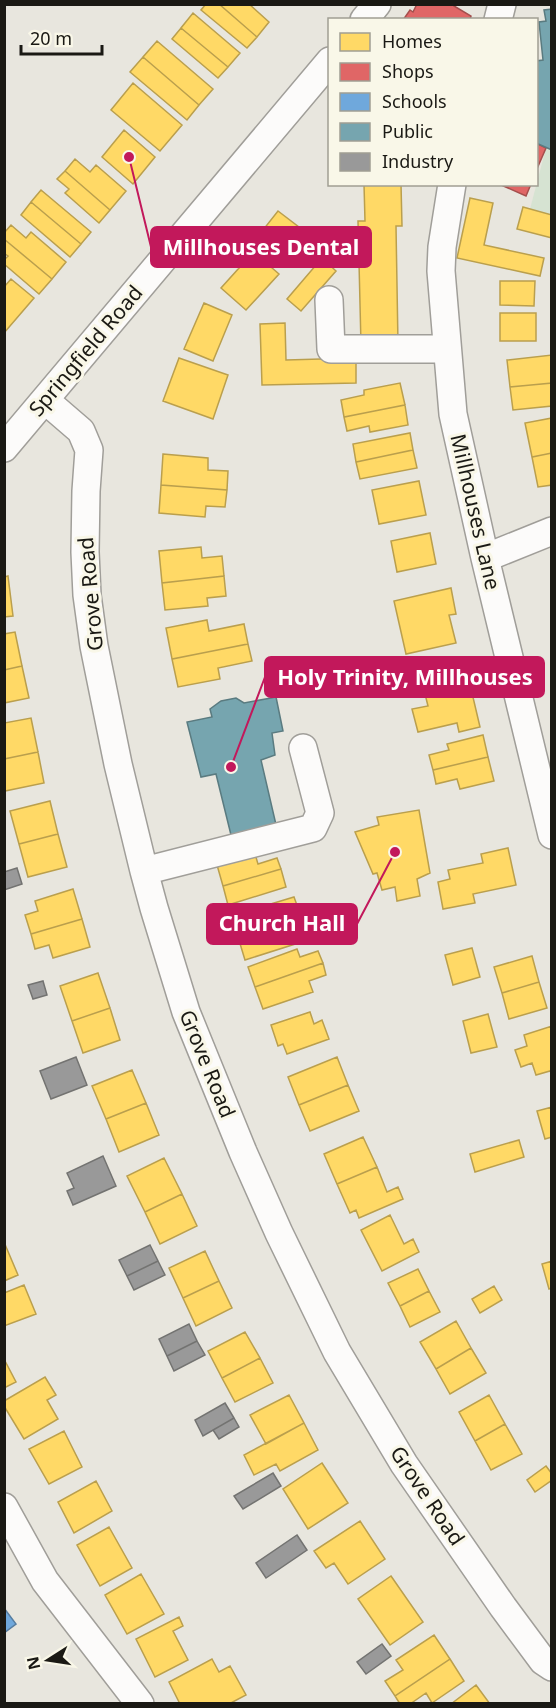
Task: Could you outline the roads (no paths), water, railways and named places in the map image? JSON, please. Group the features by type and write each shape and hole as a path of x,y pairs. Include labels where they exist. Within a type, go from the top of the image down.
{"street":[{"path":"366,18 377,4"},
{"name":"Springfield Road","path":"4,448 328,63"},
{"name":"Millhouses Lane","path":"452,186 442,247 441,271 453,414 485,558 550,821"},
{"path":"329,300 331,349 447,349"},
{"name":"Grove Road","path":"45,400 81,431 89,450 85,552 92,636 118,764 153,908 186,1012 279,1233 338,1352 404,1464 503,1607 543,1661 552,1667"},
{"path":"485,558 552,531"},
{"path":"144,871 313,828 320,813 303,748"},
{"path":"4,1507 45,1581 140,1704"}],"place":[{"name":"Millhouses Dental","path":"129,157"},
{"name":"Holy Trinity, Millhouses","path":"231,767"},
{"name":"Church Hall","path":"395,852"}]}
